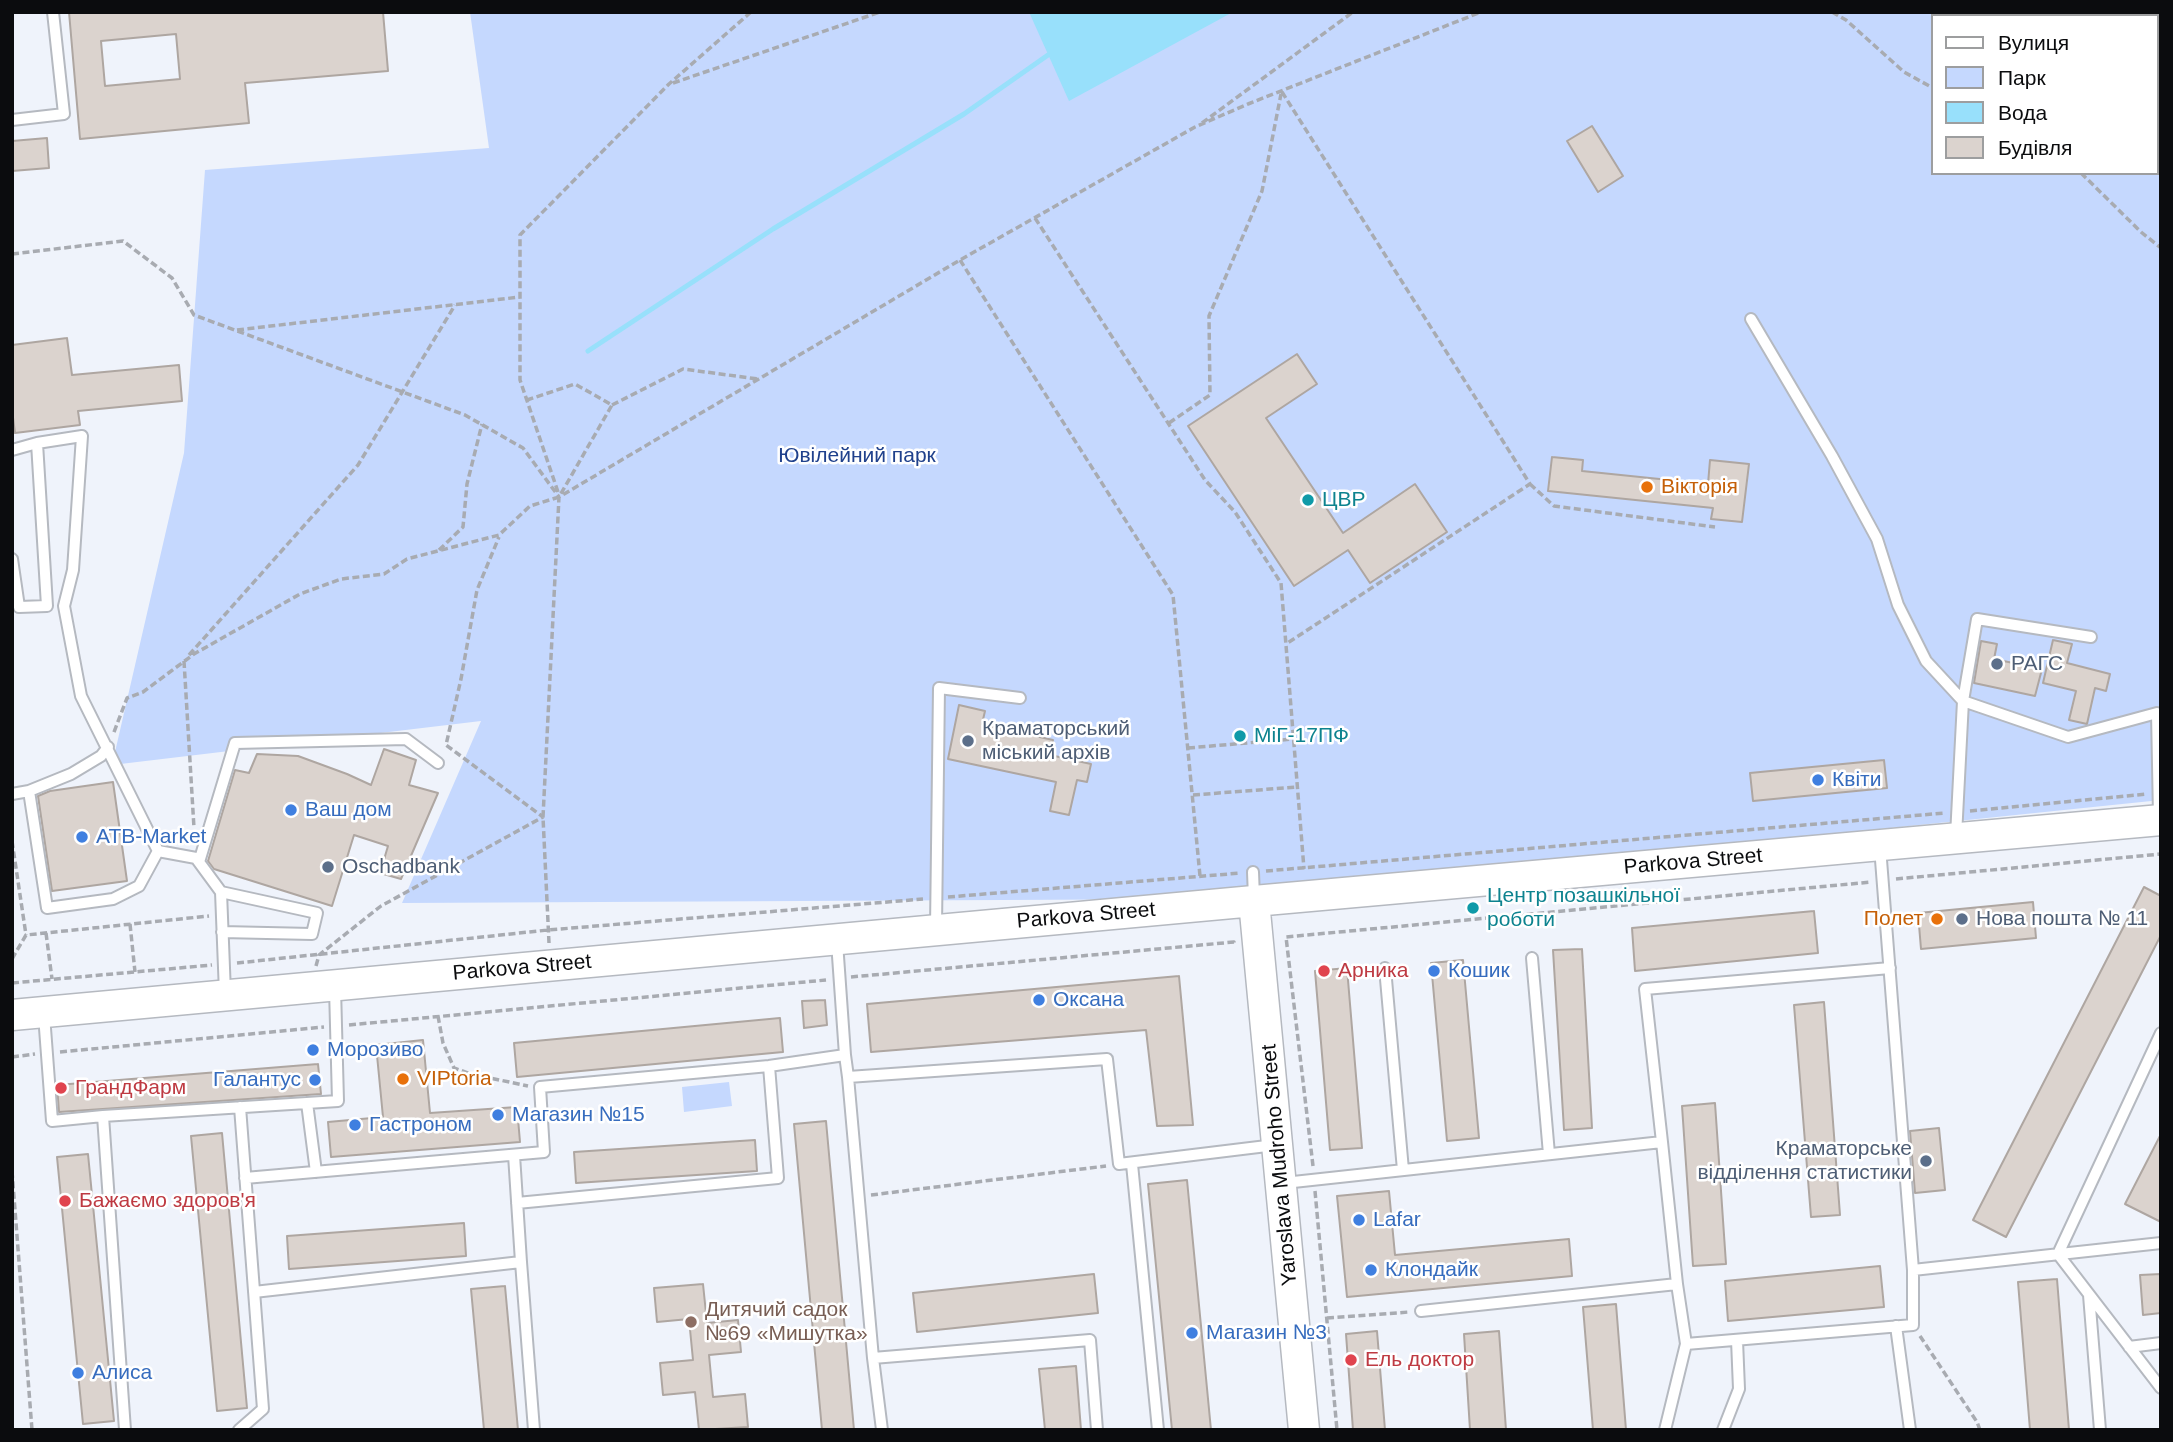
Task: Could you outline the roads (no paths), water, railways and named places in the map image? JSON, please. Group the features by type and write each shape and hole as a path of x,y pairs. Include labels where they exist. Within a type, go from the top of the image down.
{"street":[{"name":"Parkova Street","path":"12,1016 936,930 1253,886 1880,845 1956,825 2159,811"},
{"name":"Yaroslava Mudroho Street","path":"1253,886 1304,1430"}],"lane":[{"path":"12,120 64,114 53,12"},
{"path":"1751,319 1832,456 1877,539 1898,605 1926,661 1963,701 2068,737 2157,713 2159,811"},
{"path":"12,450 82,436 73,570 64,606 81,696 158,851"},
{"path":"37,443 47,606"},
{"path":"12,559 19,607 64,606"},
{"path":"1956,825 1963,701 1977,619 2091,637"},
{"path":"936,930 939,688 1020,698"},
{"path":"197,860 235,743 406,740 438,763"},
{"path":"12,794 29,791 81,768 101,756 108,747"},
{"path":"29,791 47,908 113,899 139,886 158,851"},
{"path":"1686,1344 1913,1325 1913,1270 1880,845"},
{"path":"158,851 197,860 221,892 225,996"},
{"path":"221,892 317,913 312,934 222,932"},
{"path":"837,939 858,1197 882,1430"},
{"path":"1532,958 1549,1154"},
{"path":"1385,968 1402,1170"},
{"path":"1665,1430 1686,1344 1645,989 1890,968"},
{"path":"44,1013 51,1121 338,1101 336,1026 322,987"},
{"path":"2058,1254 2161,1033"},
{"path":"245,1178 544,1152 540,1087 769,1066 845,1055"},
{"path":"848,1077 1107,1059 1119,1164 1277,1145"},
{"path":"517,1203 778,1178 769,1066"},
{"path":"307,1102 316,1172"},
{"path":"239,1430 263,1409 240,1107"},
{"path":"103,1116 125,1430"},
{"path":"1281,1184 1662,1142"},
{"path":"514,1155 534,1430"},
{"path":"1132,1164 1158,1430"},
{"path":"1913,1270 2161,1243"},
{"path":"2058,1254 2161,1388"},
{"path":"254,1292 521,1262"},
{"path":"1421,1311 1677,1284"},
{"path":"2089,1295 2100,1430"},
{"path":"1896,1326 1910,1430"},
{"path":"873,1358 1090,1340 1097,1430"},
{"path":"1723,1430 1739,1388 1737,1340"},
{"path":"2129,1347 2161,1343"}],"water":[{"path":"1029,12 1233,12 1069,101"}],"waterway":[{"path":"588,351 773,229 964,114 1048,55"}],"place":[{"name":"Вікторія","path":"1647,487"},
{"name":"ЦВР","path":"1308,500"},
{"name":"РАГС","path":"1997,664"},
{"name":"МіГ-17ПФ","path":"1240,736"},
{"name":"Краматорський міський архів","path":"968,741"},
{"name":"Квіти","path":"1818,780"},
{"name":"Ваш дом","path":"291,810"},
{"name":"ATB-Market","path":"82,837"},
{"name":"Oschadbank","path":"328,867"},
{"name":"Центр позашкільної роботи","path":"1473,908"},
{"name":"Полет","path":"1937,919"},
{"name":"Нова пошта № 11","path":"1962,919"},
{"name":"Арника","path":"1324,971"},
{"name":"Кошик","path":"1434,971"},
{"name":"Оксана","path":"1039,1000"},
{"name":"Морозиво","path":"313,1050"},
{"name":"VIPtoria","path":"403,1079"},
{"name":"Галантус","path":"315,1080"},
{"name":"ГрандФарм","path":"61,1088"},
{"name":"Магазин №15","path":"498,1115"},
{"name":"Гастроном","path":"355,1125"},
{"name":"Краматорське відділення статистики","path":"1926,1161"},
{"name":"Бажаємо здоров'я","path":"65,1201"},
{"name":"Lafar","path":"1359,1220"},
{"name":"Клондайк","path":"1371,1270"},
{"name":"Дитячий садок №69 «Мишутка»","path":"691,1322"},
{"name":"Магазин №3","path":"1192,1333"},
{"name":"Ель доктор","path":"1351,1360"},
{"name":"Алиса","path":"78,1373"}],"park label":[{"name":"Ювілейний парк","path":"857,456"}]}
